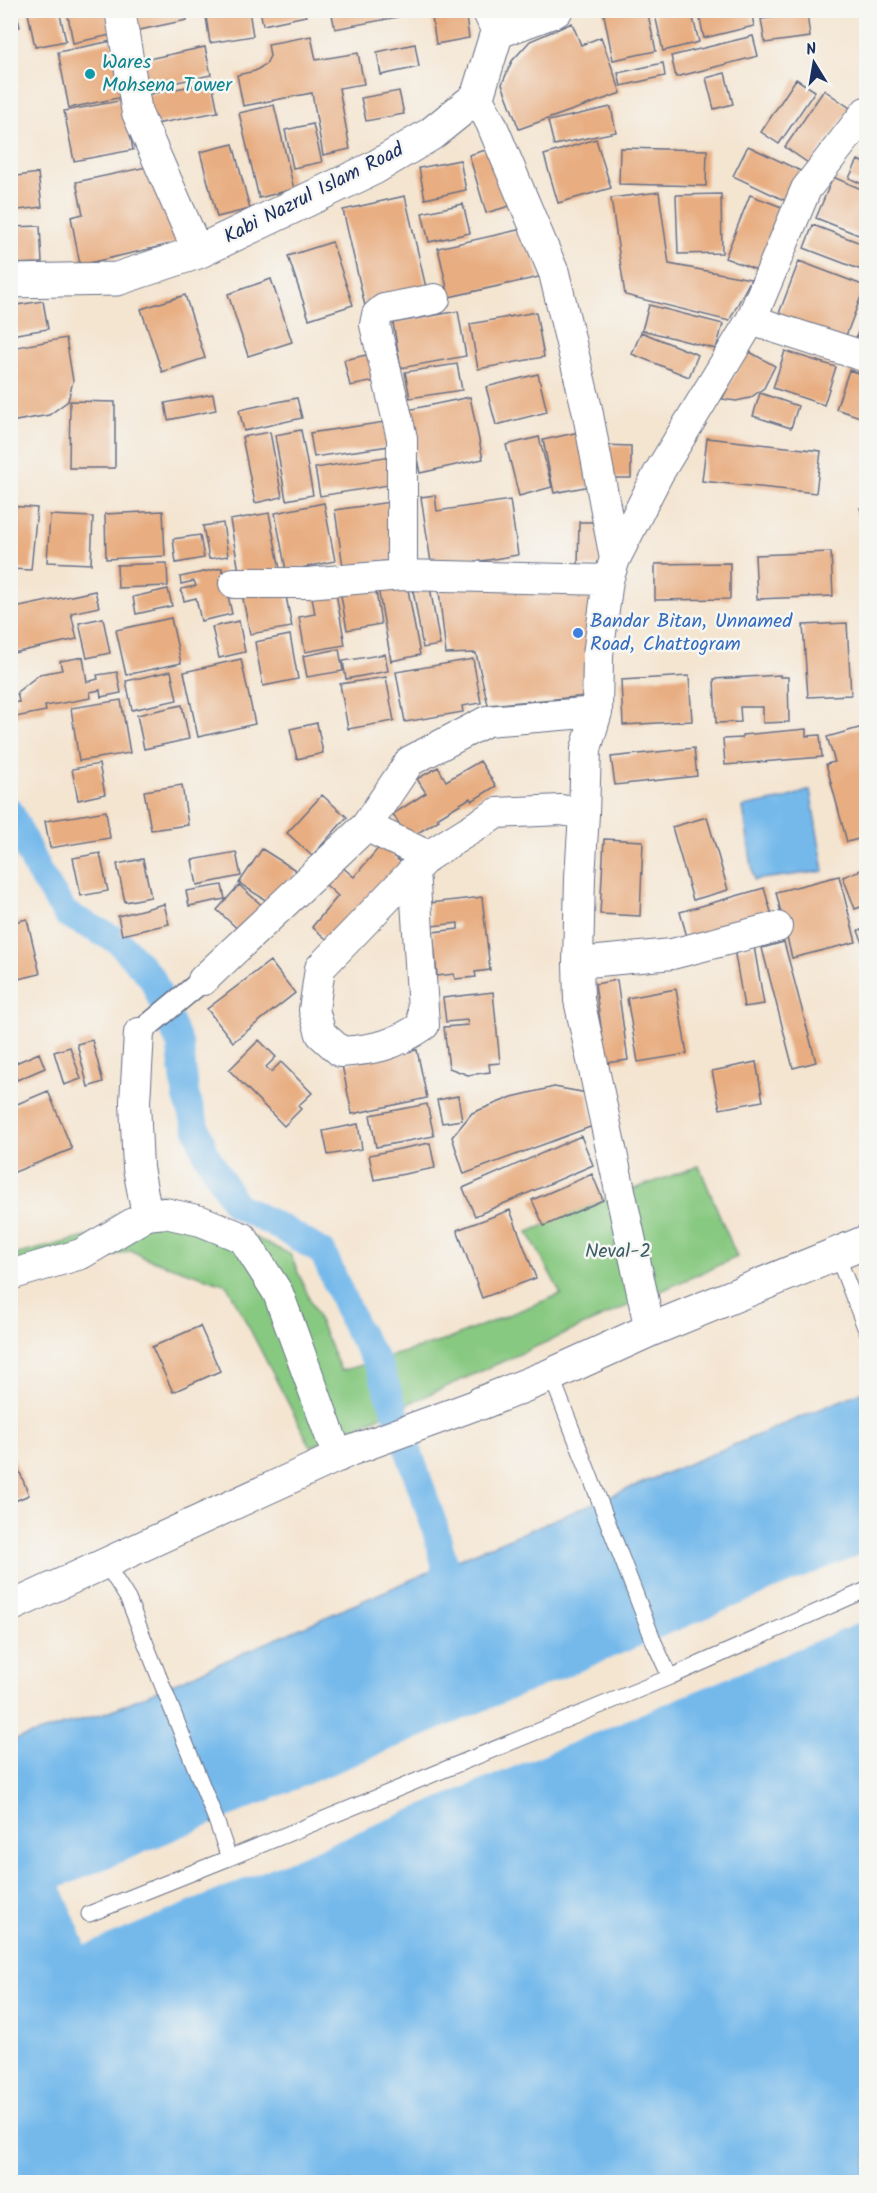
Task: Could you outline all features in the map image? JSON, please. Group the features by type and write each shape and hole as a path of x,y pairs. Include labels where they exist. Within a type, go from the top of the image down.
{"main road":[{"path":"477,97 492,21 556,10"},
{"name":"Kabi Nazrul Islam Road","path":"10,281 117,279 198,252 374,168 431,134 477,97"},
{"path":"481,1403 551,1375 650,1330 852,1248"}],"street":[{"path":"120,10 137,113 198,252"},
{"path":"477,97 491,123 554,273 587,409 612,570"},
{"path":"650,1330 579,1000 580,878 586,749 597,712 598,655 612,570 658,474 752,320 806,189 867,112"},
{"path":"402,575 402,438 375,325 377,315 384,309 435,299"},
{"path":"752,320 867,357"},
{"path":"234,583 307,583 402,575 612,570"},
{"path":"147,1215 138,1168 135,1102 139,1033 203,980 366,826 410,761 487,722 597,712"},
{"path":"421,863 424,1025 404,1039 378,1049 341,1052 321,1034 314,1010 320,968 421,863 497,813 561,810 584,814"},
{"path":"366,826 421,863"},
{"path":"578,963 672,954 777,927"},
{"path":"10,1275 81,1254 147,1215 165,1213 201,1221 243,1238 278,1293 344,1454"},
{"path":"10,1607 344,1454 481,1403"}],"lane":[{"path":"852,1248 867,1330"},
{"path":"551,1375 654,1642 670,1677"},
{"path":"106,1564 128,1599 229,1858"},
{"path":"89,1914 670,1677 867,1590"}],"green space":[{"name":"Neval-2","path":"699,1166 737,1257 311,1447 227,1285 143,1257 131,1250 11,1289 10,1256 106,1232 112,1217 160,1193 290,1254 341,1371 446,1340 561,1294 528,1232 603,1200"}],"water":[{"path":"810,790 824,871 754,880 743,807 784,799"},
{"path":"866,1390 866,2182 11,2182 11,1741 108,1712 445,1565"}],"pier":[{"path":"866,1552 866,1620 86,1945 62,1887"}],"building":[{"path":"10,10 16,10 20,27 10,29"},
{"path":"59,10 66,41 35,47 28,13"},
{"path":"67,10 106,10 111,35 73,43"},
{"path":"126,10 185,10 187,20 130,32"},
{"path":"205,10 249,10 253,36 210,43"},
{"path":"260,10 304,10 306,16 263,25"},
{"path":"331,10 396,10 398,17 335,29"},
{"path":"431,10 465,10 469,38 436,44"},
{"path":"603,10 647,10 656,51 613,60"},
{"path":"654,10 691,10 699,42 663,51"},
{"path":"698,10 751,10 754,26 704,38"},
{"path":"807,14 810,37 765,43 761,19"},
{"path":"572,23 581,45 601,37 621,93 519,129 502,84 512,61 530,41"},
{"path":"311,36 316,60 358,53 364,84 339,88 350,149 323,155 312,93 243,106 237,75 255,71 266,64 270,56 268,44"},
{"path":"753,36 758,56 676,77 671,56"},
{"name":"Wares Mohsena Tower","path":"112,41 123,97 69,108 58,52"},
{"path":"415,44 419,67 381,75 377,52"},
{"path":"205,47 211,75 140,90 134,62"},
{"path":"663,63 665,76 621,86 618,73"},
{"path":"725,73 733,104 714,109 706,78"},
{"path":"796,79 815,91 779,144 761,132"},
{"path":"212,82 218,112 150,125 145,95"},
{"path":"824,90 850,108 811,165 785,147"},
{"path":"399,91 404,114 366,121 361,98"},
{"path":"124,100 133,150 74,161 64,111"},
{"path":"274,105 294,189 259,198 239,113"},
{"path":"611,107 616,132 554,145 548,121"},
{"path":"313,124 322,162 293,168 285,130"},
{"path":"596,139 611,188 558,203 544,155"},
{"path":"233,144 250,209 217,217 200,152"},
{"path":"748,146 801,171 786,201 733,176"},
{"path":"496,147 513,205 486,213 469,155"},
{"path":"620,148 707,150 706,186 619,184"},
{"path":"460,160 466,190 425,199 419,168"},
{"path":"858,160 866,164 866,186 849,178"},
{"path":"151,166 180,242 80,265 71,217 83,214 76,182"},
{"path":"38,173 42,207 10,211 10,177"},
{"path":"833,177 866,191 866,222 861,236 816,218"},
{"path":"659,192 669,264 751,279 729,321 625,295 611,198"},
{"path":"721,194 722,253 678,254 676,195"},
{"path":"750,195 787,209 762,272 725,258"},
{"path":"405,196 427,292 365,306 343,210"},
{"path":"463,204 470,233 429,242 422,213"},
{"path":"813,225 866,245 864,271 804,248"},
{"path":"40,226 42,263 10,264 10,227"},
{"path":"527,228 539,277 449,297 438,248"},
{"path":"332,242 353,305 309,319 288,256"},
{"path":"799,261 865,286 844,341 778,316"},
{"path":"271,279 292,342 248,356 228,294"},
{"path":"185,295 205,358 162,372 141,309"},
{"path":"43,301 48,329 10,335 10,306"},
{"path":"649,305 723,324 716,349 642,330"},
{"path":"866,308 866,351 853,347"},
{"path":"458,311 466,356 401,368 393,323"},
{"path":"536,312 544,357 478,369 470,324"},
{"path":"641,332 698,355 689,377 632,354"},
{"path":"66,338 73,381 68,401 49,415 10,422 10,357 13,356 11,348"},
{"path":"748,351 775,366 764,388 750,398 736,401 722,399"},
{"path":"785,351 836,367 824,405 773,388"},
{"path":"375,353 381,380 350,386 344,360"},
{"path":"457,364 462,390 410,398 405,372"},
{"path":"849,370 866,376 866,419 836,409"},
{"path":"538,374 547,412 496,425 486,387"},
{"path":"760,393 798,406 791,428 753,416"},
{"path":"213,394 216,410 168,420 165,403"},
{"path":"470,397 483,459 420,473 407,410"},
{"path":"297,398 302,418 244,431 239,410"},
{"path":"70,401 115,402 115,468 69,468"},
{"path":"385,422 389,446 314,457 310,433"},
{"path":"301,430 313,495 286,500 275,435"},
{"path":"270,432 282,497 255,503 242,437"},
{"path":"579,432 590,486 554,493 543,440"},
{"path":"539,437 552,487 519,496 506,445"},
{"path":"707,438 821,451 816,493 702,481"},
{"path":"603,445 631,446 631,478 602,478"},
{"path":"391,456 395,484 320,496 315,468"},
{"path":"435,495 437,511 510,500 518,555 432,569 421,497"},
{"path":"390,502 399,559 343,567 335,510"},
{"path":"324,503 335,561 286,571 275,513"},
{"path":"10,506 37,508 31,570 10,569"},
{"path":"866,507 866,527 860,508"},
{"path":"163,511 165,556 106,559 105,514"},
{"path":"269,513 280,569 240,577 230,520"},
{"path":"50,515 93,517 91,564 47,562"},
{"path":"579,522 601,522 601,566 578,566"},
{"path":"223,523 228,556 209,559 203,526"},
{"path":"200,535 204,558 176,563 173,539"},
{"path":"831,552 833,596 757,599 755,555"},
{"path":"167,563 168,586 118,588 117,565"},
{"path":"730,563 730,599 655,600 655,564"},
{"path":"222,568 232,614 201,621 196,598 184,601 181,589 196,586 194,581 181,584 180,577"},
{"path":"429,581 440,645 423,648 412,584"},
{"path":"593,581 588,696 488,705 476,653 446,654 438,582"},
{"path":"407,584 420,655 391,661 378,588"},
{"path":"375,585 381,624 347,630 340,590"},
{"path":"284,586 292,627 250,634 242,594"},
{"path":"335,587 345,645 305,652 299,617 315,614 311,592"},
{"path":"168,589 172,606 136,614 133,597"},
{"path":"95,591 99,607 71,613 77,639 13,653 10,642 10,609"},
{"path":"103,618 110,653 87,658 79,623"},
{"path":"171,618 181,663 126,675 116,630"},
{"path":"239,621 245,652 219,658 212,627"},
{"path":"847,623 851,695 808,697 803,625"},
{"path":"290,635 298,679 263,686 255,642"},
{"path":"339,649 343,671 307,677 303,656"},
{"path":"385,654 388,671 346,679 343,661"},
{"path":"83,657 87,682 98,679 97,675 117,672 121,693 101,697 100,690 90,692 91,698 45,706 46,711 10,718 10,703 19,702 17,692 40,674 62,670 60,661"},
{"path":"241,659 255,724 198,737 184,672"},
{"path":"473,659 481,703 462,706 463,712 405,722 396,672"},
{"path":"171,671 177,700 132,710 126,681"},
{"path":"780,675 780,677 788,677 789,722 763,723 763,707 740,707 741,722 716,723 714,679"},
{"path":"689,676 692,721 623,725 621,680"},
{"path":"386,677 394,721 348,729 340,684"},
{"path":"121,700 130,753 79,761 71,708"},
{"path":"182,705 189,739 144,749 137,715"},
{"path":"317,723 323,753 297,759 290,729"},
{"path":"866,726 866,837 847,842 826,764 835,762 827,737"},
{"path":"806,729 806,736 820,735 822,757 725,765 723,739"},
{"path":"694,748 697,776 615,785 611,757"},
{"path":"480,761 496,786 472,801 470,798 408,839 393,814 426,793 417,779 438,767 446,781"},
{"path":"99,764 105,794 78,800 72,769"},
{"path":"182,785 188,825 151,830 144,791"},
{"path":"322,795 347,817 312,856 287,833"},
{"path":"106,811 110,838 50,848 45,821"},
{"path":"707,817 728,890 693,900 672,827"},
{"path":"604,839 643,841 640,916 600,914"},
{"path":"381,845 405,866 336,947 312,927 338,896 325,884 341,866 354,877"},
{"path":"262,849 297,871 273,905 239,883"},
{"path":"236,852 241,876 197,885 192,860"},
{"path":"100,853 108,891 81,896 73,858"},
{"path":"143,859 151,897 125,902 117,864"},
{"path":"866,868 866,905 855,909 843,877"},
{"path":"839,876 856,942 792,958 776,892"},
{"path":"222,885 225,899 189,906 186,891"},
{"path":"239,885 266,909 243,934 217,910"},
{"path":"764,888 773,919 689,944 680,912"},
{"path":"482,897 490,970 475,972 476,977 455,979 454,974 437,976 433,932 458,929 458,923 432,926 430,903"},
{"path":"164,904 169,924 122,935 118,916"},
{"path":"27,919 40,974 14,980 10,966 10,923"},
{"path":"866,928 866,950 858,931"},
{"path":"784,942 816,1062 793,1068 762,948"},
{"path":"754,946 764,1004 744,1007 734,949"},
{"path":"270,961 295,993 233,1042 207,1009"},
{"path":"617,980 628,1060 606,1063 595,984"},
{"path":"676,989 687,1054 638,1062 627,998"},
{"path":"493,992 500,1063 489,1064 490,1072 468,1075 449,1068 444,1027 468,1025 467,1020 446,1022 443,998"},
{"path":"92,1040 103,1082 88,1087 77,1044"},
{"path":"259,1040 276,1057 266,1067 271,1072 281,1062 312,1093 298,1106 301,1109 284,1126 229,1070"},
{"path":"70,1047 81,1079 64,1085 54,1052"},
{"path":"417,1050 427,1098 352,1114 342,1065"},
{"path":"39,1053 45,1068 17,1080 11,1065"},
{"path":"756,1062 763,1101 720,1109 712,1071"},
{"path":"554,1087 587,1093 593,1126 464,1174 452,1137 472,1113 512,1097"},
{"path":"48,1091 72,1149 10,1174 10,1107"},
{"path":"458,1096 462,1120 442,1123 437,1100"},
{"path":"427,1104 434,1136 376,1147 370,1115"},
{"path":"358,1124 362,1149 328,1155 323,1131"},
{"path":"581,1136 593,1165 475,1216 463,1188"},
{"path":"430,1143 435,1168 374,1180 369,1155"},
{"path":"592,1174 603,1200 544,1226 532,1200"},
{"path":"510,1210 536,1278 482,1298 457,1230"},
{"path":"200,1326 220,1371 173,1392 152,1347"},
{"path":"10,1448 29,1495 10,1503"}],"waterway":[{"path":"10,811 38,871 66,914 118,941 152,978 180,1045 186,1096 206,1154 236,1205 287,1231 323,1253 355,1326 380,1368 434,1525 445,1565 438,1601"}],"place":[{"name":"Wares Mohsena Tower","path":"90,74"},
{"name":"Bandar Bitan, Unnamed Road, Chattogram","path":"578,633"}]}
